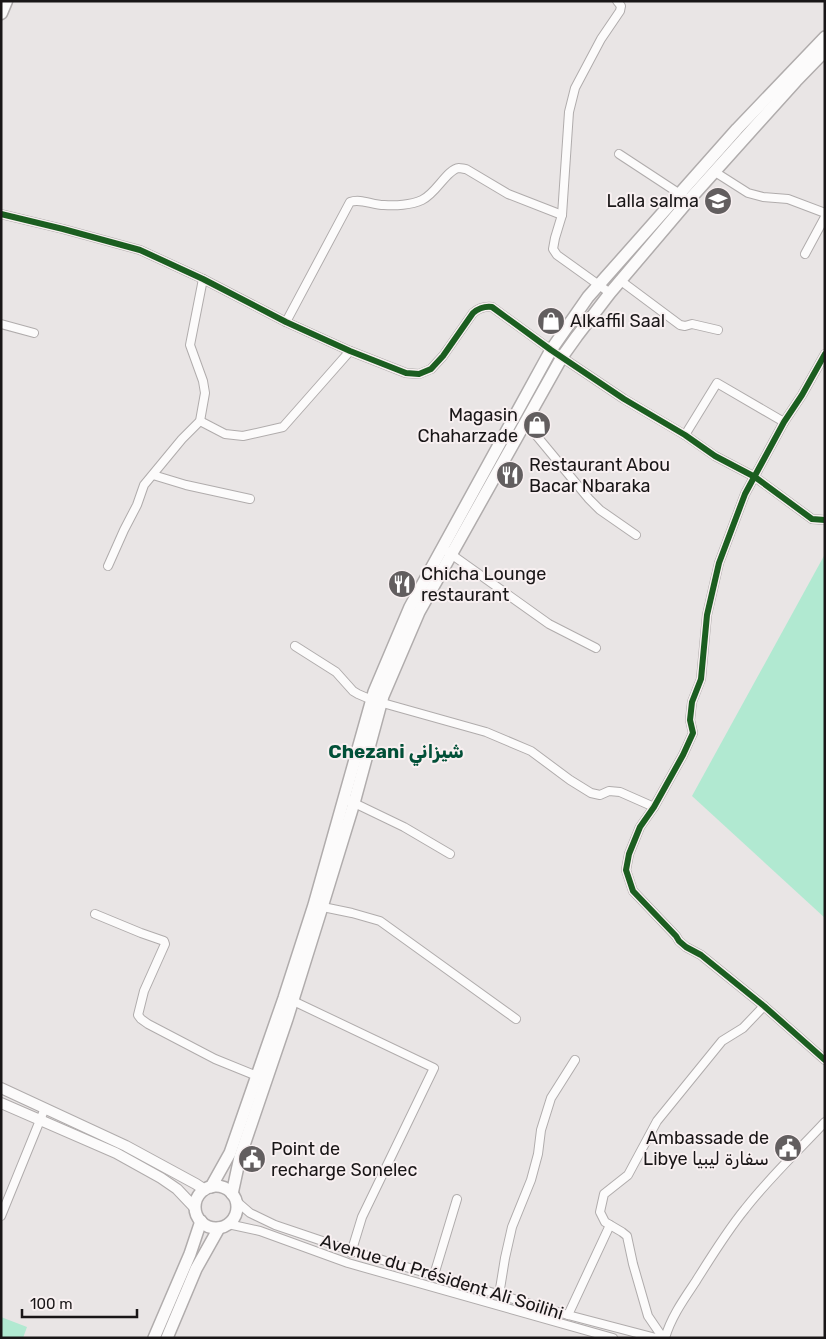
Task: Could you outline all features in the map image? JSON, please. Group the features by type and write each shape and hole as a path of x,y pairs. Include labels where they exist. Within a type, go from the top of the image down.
{"main road":[{"path":"1,13 6,1"},
{"path":"166,1338 196,1269 224,1226 233,1219 236,1213 237,1206 234,1197 240,1157 318,906 377,701 410,607 447,552 526,423 562,357 576,336 737,129 825,37"},
{"path":"447,552 551,350 588,297 684,197 715,172 825,51"},
{"path":"224,1226 209,1227 200,1221 195,1208 198,1198 208,1188 230,1153 257,1076 288,999"},
{"path":"208,1188 222,1188 234,1197"},
{"path":"154,1338 190,1254 200,1221"}],"street":[{"path":"610,293 557,256 553,248 562,215 569,112 575,88 601,39 620,11 617,1"},
{"path":"619,154 684,197"},
{"path":"286,322 350,202 356,200 382,205 403,204 422,200 432,194 451,170 458,168 466,169 508,194 562,215"},
{"path":"715,172 748,193 763,197 788,199 825,213"},
{"path":"1,214 140,250 203,279 286,322 350,351 406,373 419,374 431,369 444,356 473,313 486,306 492,307 551,350 624,399 685,435 715,456 755,477 812,519 825,520"},
{"path":"806,254 825,217"},
{"path":"108,566 137,505 144,485 182,439 200,421 205,394 203,381 190,345 203,279"},
{"path":"620,281 680,325 692,324 718,330"},
{"path":"1,324 34,332"},
{"path":"200,421 225,434 243,436 283,426 350,351"},
{"path":"825,354 784,422 745,494 719,563 707,615 701,679 692,702 690,720 693,733 654,807 640,827 629,854 626,870 633,891 686,947 701,956 764,1006 825,1060"},
{"path":"685,435 717,383 784,422"},
{"path":"526,423 600,510 636,535"},
{"path":"153,476 250,499"},
{"path":"447,552 549,624 596,648"},
{"path":"295,646 336,672 358,694 486,732 531,751 590,794 600,795 609,791 620,792 654,807"},
{"path":"349,801 404,827 450,854"},
{"path":"318,906 352,913 380,922 516,1019"},
{"path":"95,914 164,941 165,944 144,991 138,1015 140,1019 215,1059 257,1076"},
{"path":"288,999 434,1068 362,1217 348,1263"},
{"path":"664,1338 648,1316 627,1236 605,1222 600,1212 604,1194 628,1175 657,1121 722,1041 743,1028 764,1006"},
{"path":"499,1295 512,1227 531,1180 538,1154 541,1130 551,1098 575,1060"},
{"path":"1,1088 126,1146 196,1184 208,1188"},
{"path":"1,1103 116,1153 178,1190 195,1208"},
{"path":"1,1216 45,1108"},
{"path":"664,1338 681,1304 744,1209 825,1122"},
{"name":"Avenue du Président Ali Soilihi","path":"234,1197 250,1213 274,1225 352,1251 499,1295 656,1338"},
{"path":"434,1275 458,1199"},
{"path":"568,1315 610,1225"},
{"name":"Avenue du Président Ali Soilihi","path":"224,1226 260,1230 348,1263 589,1334 613,1338"}],"green space":[{"path":"825,554 825,918 692,796"},
{"path":"1,1317 27,1327 23,1338 1,1338"}],"cycle path":[{"path":"1,214 140,250 203,279 286,322 350,351 406,373 419,374 431,369 443,356 473,313 482,308 492,307 551,350 624,399 685,435 715,456 755,477 812,519 825,520"},
{"path":"825,354 784,422 745,494 719,563 707,615 701,679 692,702 690,720 693,733 654,807 640,827 629,854 626,870 633,891 679,941 701,955 764,1006 825,1060"}],"place":[{"name":"Lalla salma","path":"718,201"},
{"name":"Alkaffil Saal","path":"551,321"},
{"name":"Magasin Chaharzade","path":"537,425"},
{"name":"Restaurant Abou Bacar Nbaraka","path":"510,475"},
{"name":"Chicha Lounge restaurant","path":"402,584"},
{"name":"Ambassade de Libye سفارة ليبيا","path":"788,1148"},
{"name":"Point de recharge Sonelec","path":"252,1159"}],"district":[{"name":"Chezani شيزاني","path":"396,751"}]}
